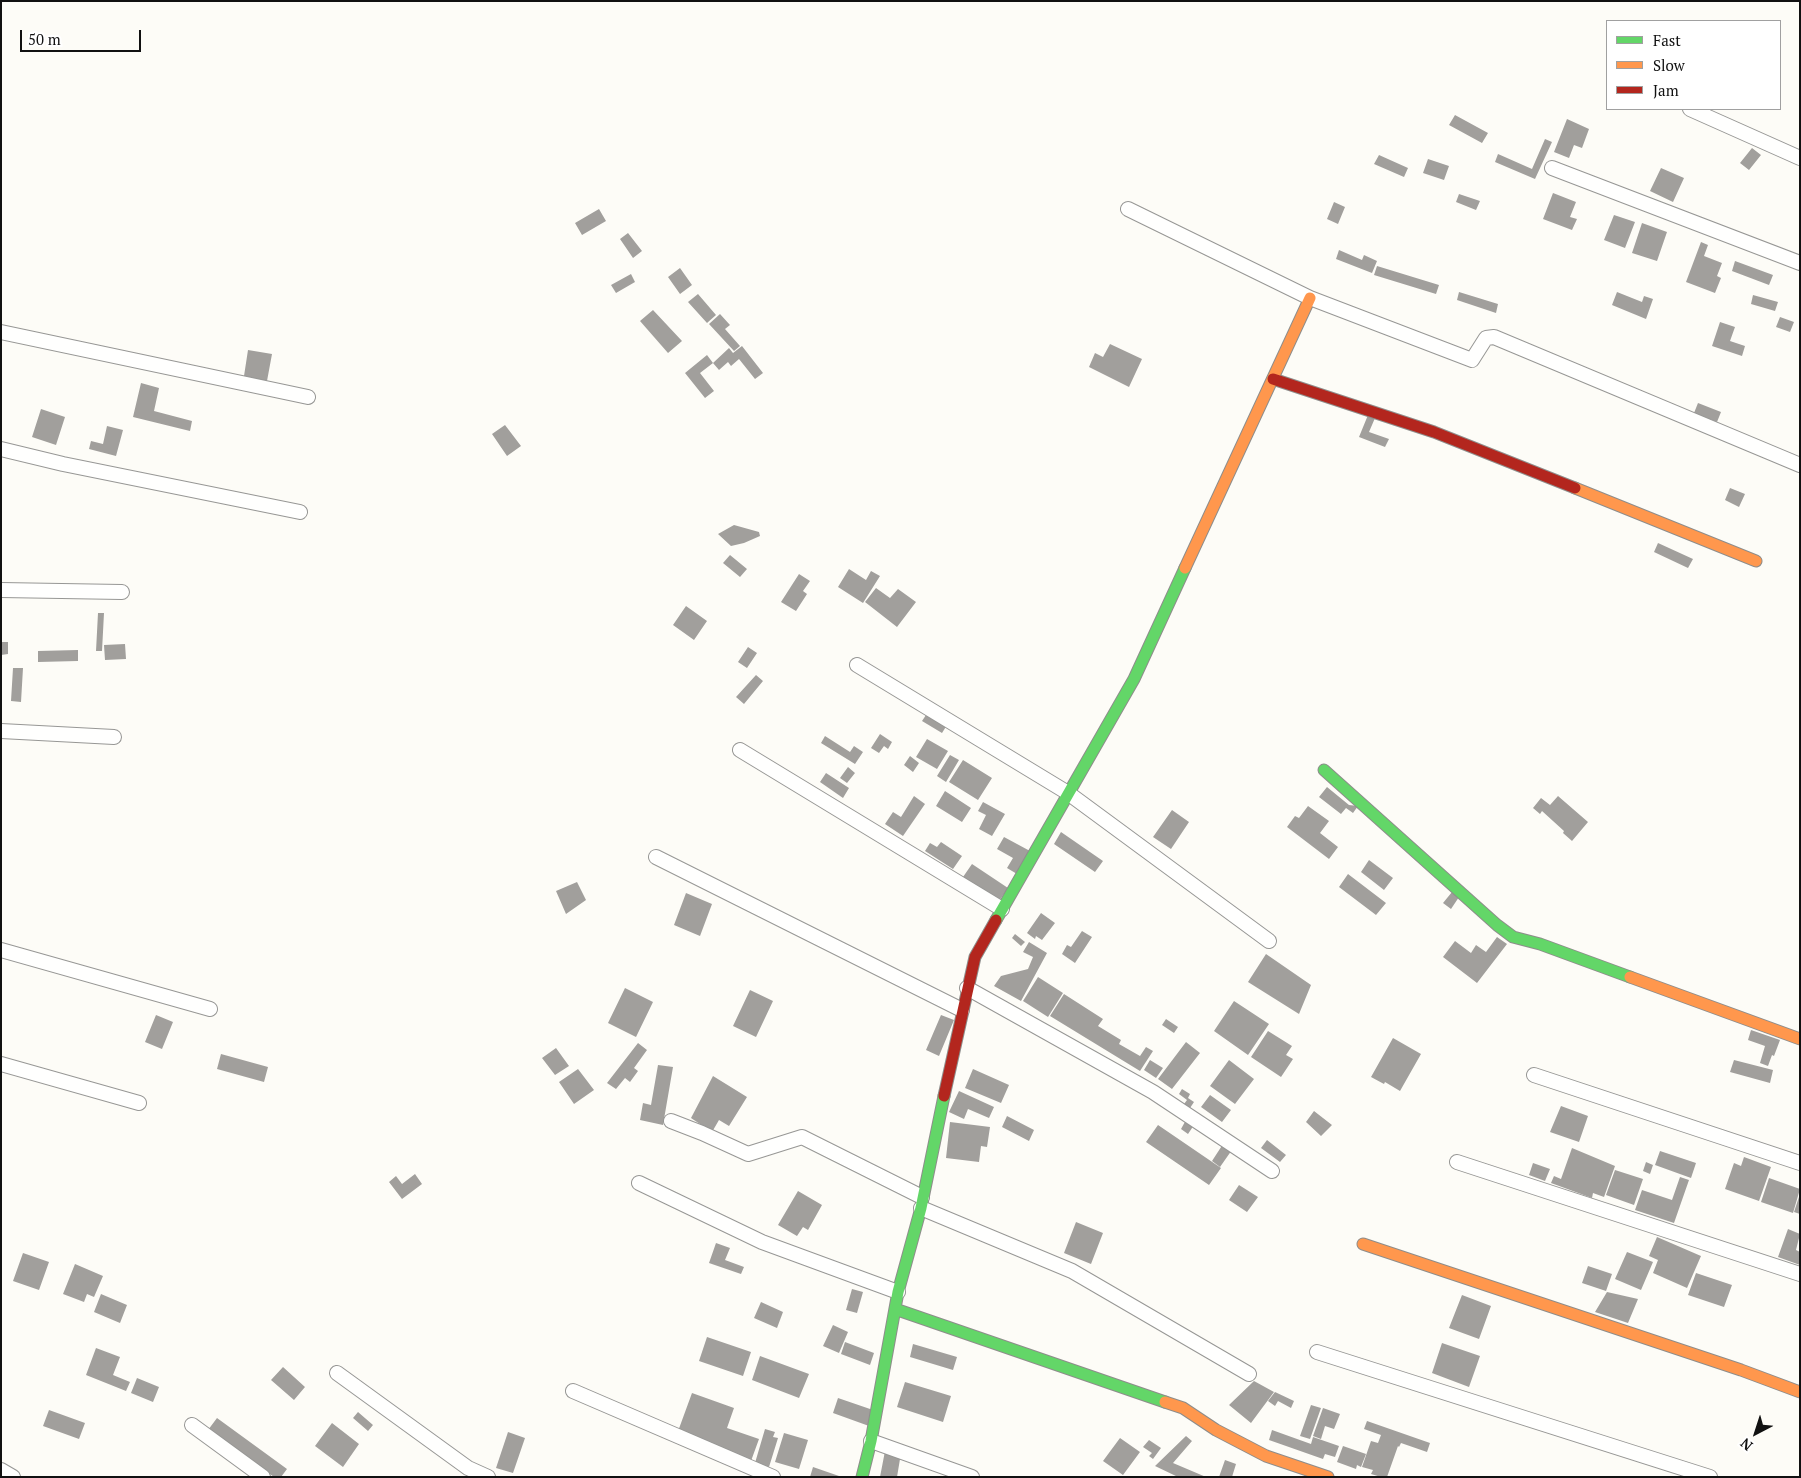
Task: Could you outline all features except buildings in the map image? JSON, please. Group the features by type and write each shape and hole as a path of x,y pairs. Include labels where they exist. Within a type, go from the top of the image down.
{"street":[{"path":"1692,110 1800,158"},
{"path":"1552,168 1800,263"},
{"path":"1128,209 1310,298 1472,360 1486,338 1494,337 1800,465"},
{"path":"862,1477 871,1441 898,1292 922,1203 962,1010 975,957 1134,679 1310,298"},
{"path":"1,332 308,397"},
{"path":"1272,379 1434,432 1756,561"},
{"path":"1,449 63,464 300,512"},
{"path":"1,590 122,592"},
{"path":"858,665 1068,793 1269,941"},
{"path":"1,731 114,737"},
{"path":"740,750 1002,909"},
{"path":"1324,770 1490,919 1513,937 1540,944 1800,1039"},
{"path":"656,857 962,1010"},
{"path":"1,950 210,1009"},
{"path":"968,988 1153,1092 1272,1171"},
{"path":"1,1064 139,1103"},
{"path":"1534,1075 1800,1163"},
{"path":"671,1121 748,1154 802,1137 922,1203 1072,1271 1249,1374"},
{"path":"1457,1162 1800,1274"},
{"path":"639,1183 762,1242 898,1292"},
{"path":"1363,1244 1741,1370 1800,1392"},
{"path":"895,1309 1183,1408 1216,1430 1266,1456 1328,1477"},
{"path":"1317,1352 1710,1477"},
{"path":"337,1373 468,1468 488,1477"},
{"path":"573,1392 773,1477"},
{"path":"192,1425 264,1477"},
{"path":"871,1441 972,1477"},
{"path":"1,1470 13,1477"}],"traffic: fast":[{"path":"996,920 1134,679 1185,568"},
{"path":"1324,770 1497,925 1513,937 1540,944 1630,977"},
{"path":"862,1477 871,1441 898,1292 921,1208 944,1096"},
{"path":"895,1309 1165,1402"}],"traffic: slow":[{"path":"1185,568 1310,298"},
{"path":"1575,488 1756,561"},
{"path":"1630,977 1800,1039"},
{"path":"1363,1244 1741,1370 1800,1392"},
{"path":"1165,1402 1183,1408 1216,1430 1266,1456 1328,1477"}],"traffic: jam":[{"path":"1273,379 1434,432 1575,488"},
{"path":"944,1096 975,957 996,920"}]}
